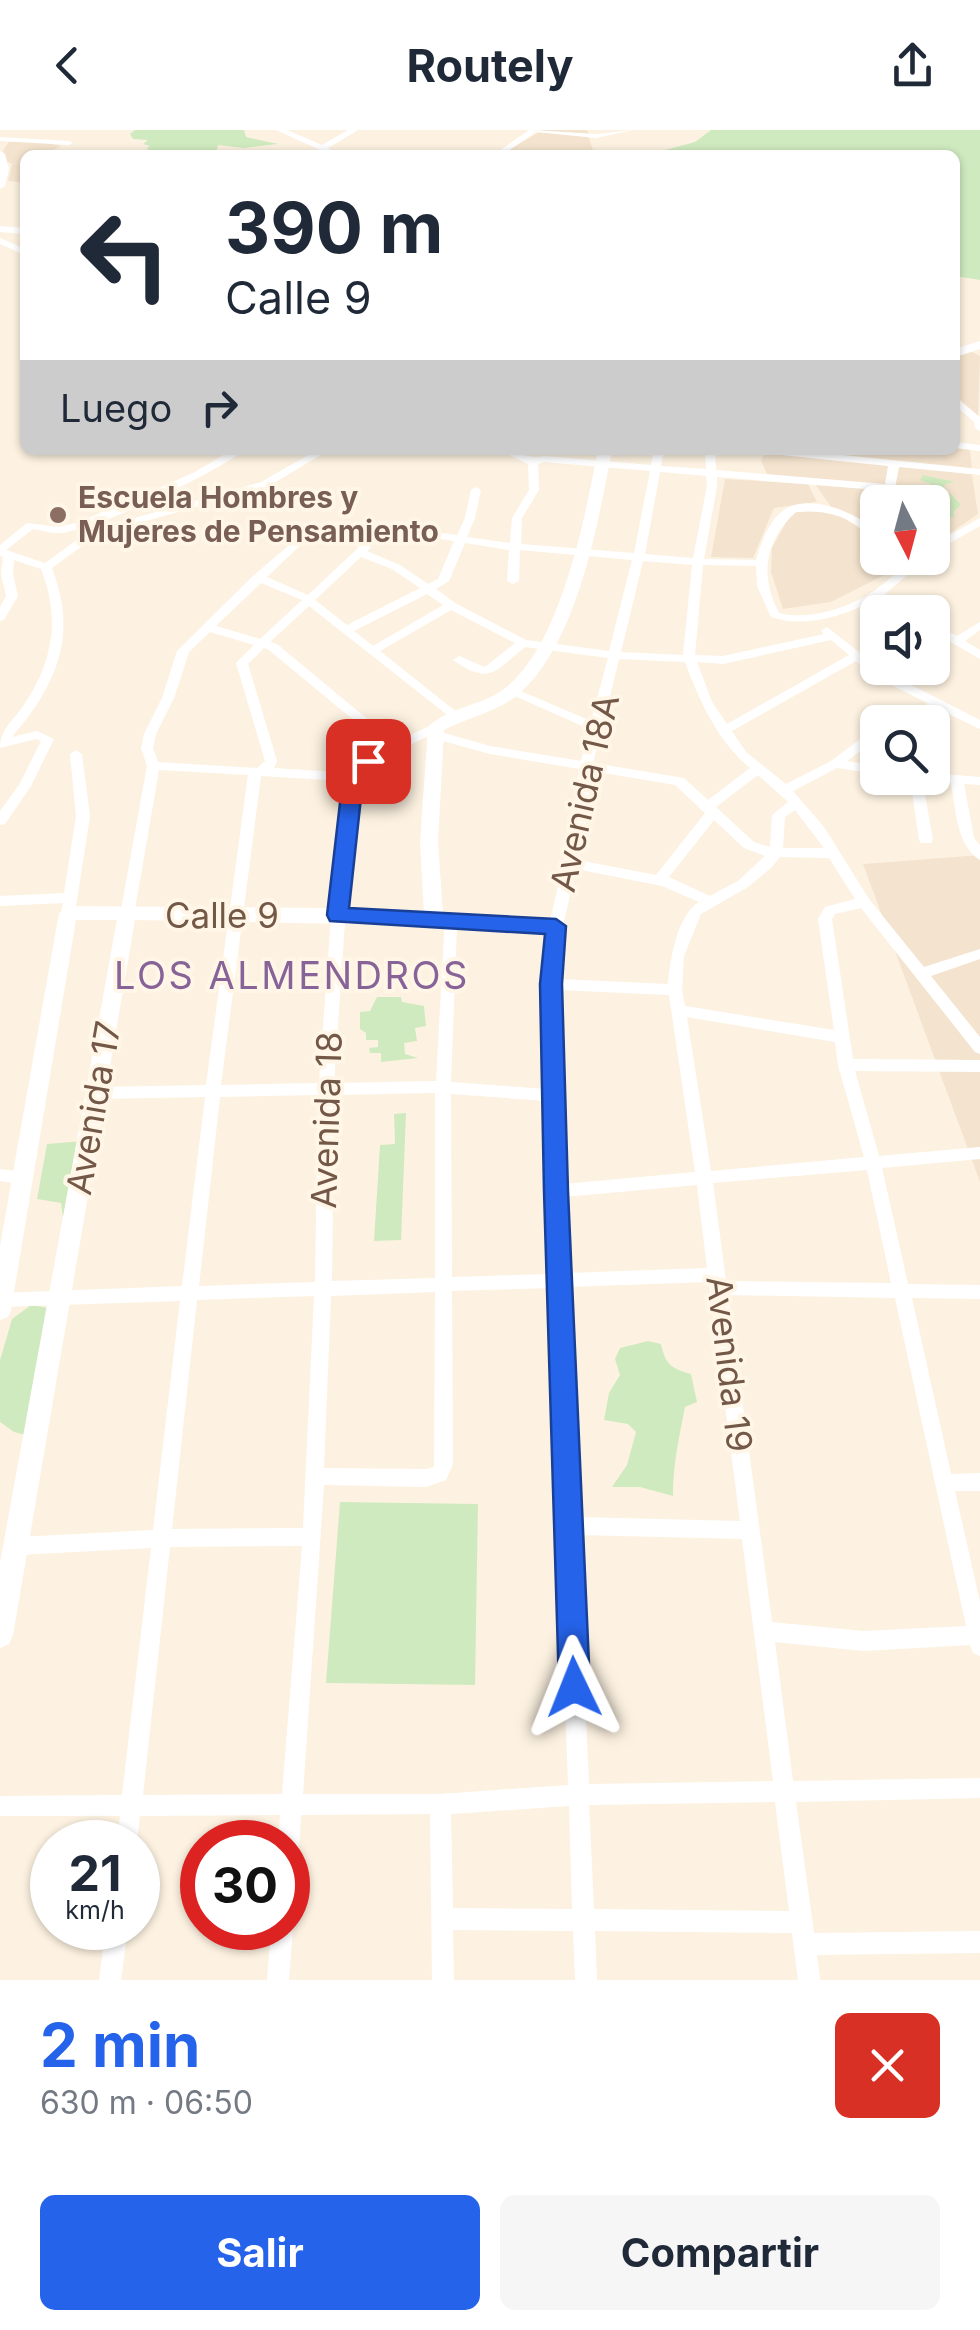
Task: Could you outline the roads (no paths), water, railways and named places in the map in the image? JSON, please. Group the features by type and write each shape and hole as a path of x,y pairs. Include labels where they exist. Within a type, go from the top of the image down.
{"main road":[{"path":"0,154 4,168 0,186"},
{"path":"442,920 429,842 436,731 454,717 512,692 538,666 580,550 604,458"},
{"name":"Calle 9","path":"67,906 127,915 337,915 442,920"},
{"name":"Avenida 17","path":"1,1303 25,1178 67,906"},
{"name":"Avenida 17","path":"0,1635 127,915"}],"street":[{"path":"324,146 354,130"},
{"path":"504,150 534,130 617,134 630,130"},
{"path":"284,131 330,150"},
{"path":"0,139 68,142"},
{"path":"960,404 980,421 980,428"},
{"path":"3,552 31,525 58,530 82,525 196,475 230,455"},
{"path":"46,567 93,533 264,484 315,455"},
{"name":"Avenida 18A","path":"586,1980 558,1281 551,984 556,926 586,767 639,556 657,455"},
{"path":"710,455 712,486 698,562 689,657 706,702 757,769 786,790 820,830 864,902 980,1048"},
{"path":"760,455 758,461 764,480"},
{"path":"813,455 980,472"},
{"path":"513,581 518,514 527,506 534,490 540,457 604,458 653,470 890,488 894,463"},
{"path":"810,482 829,507 860,523"},
{"path":"346,631 443,581 462,540 476,490"},
{"path":"829,507 793,509 763,543 759,563 775,615 790,622 860,601"},
{"path":"950,543 974,533 980,521"},
{"name":"Avenida 17","path":"127,915 153,766 147,748 183,651 302,536 320,529 362,544 366,548 359,552"},
{"path":"433,535 698,562 759,563"},
{"path":"0,743 33,706 48,675 60,613 58,591 46,567 3,552"},
{"path":"0,618 12,596 3,552"},
{"path":"256,774 271,761 241,665 306,598 359,552 396,567 451,606 524,643 616,655 733,659 832,636"},
{"path":"878,595 893,575"},
{"path":"258,578 306,598 454,717"},
{"path":"372,651 451,606"},
{"path":"812,618 856,657 980,725"},
{"path":"958,641 980,626"},
{"path":"207,627 274,647 392,746"},
{"path":"950,636 980,655"},
{"path":"459,660 486,672 524,643"},
{"path":"725,730 856,657"},
{"path":"512,692 598,728"},
{"path":"932,705 933,700"},
{"path":"153,766 353,777 368,761 392,746 436,731 490,750 679,780 748,845 776,852 831,853"},
{"path":"0,743 37,735 48,739 25,786 0,822"},
{"path":"786,790 835,764 860,745"},
{"name":"Avenida 17","path":"67,906 83,816 76,754"},
{"path":"835,764 860,767"},
{"path":"950,779 978,781 980,764"},
{"path":"664,882 662,877 711,809 757,769"},
{"path":"130,1820 213,1090 256,774"},
{"name":"Avenida 18","path":"290,1820 312,1537 323,1291 326,1089 337,915 353,777"},
{"path":"957,780 968,839 980,855"},
{"path":"919,795 926,840"},
{"path":"776,852 779,815 797,802"},
{"name":"Avenida 19","path":"776,852 743,884 695,911 677,956 676,1000 704,1178 810,1980"},
{"path":"570,863 664,882 709,901"},
{"path":"0,901 67,906"},
{"path":"764,1630 863,1641 979,1640 873,1162 840,1037 825,919 830,910 864,902"},
{"path":"314,1476 426,1478 440,1474 444,1464 442,920"},
{"name":"Calle 9","path":"442,920 556,926"},
{"path":"923,973 980,954"},
{"path":"551,984 676,1000 840,1037"},
{"path":"846,1065 980,1066"},
{"path":"96,1092 443,1087 554,1096"},
{"path":"556,1191 980,1153"},
{"path":"0,1175 25,1178"},
{"path":"1,1303 192,1292 558,1281 718,1282 980,1292"},
{"path":"944,1482 980,1482"},
{"path":"568,1526 750,1530"},
{"path":"18,1546 165,1538 312,1537"},
{"path":"0,1806 440,1804 579,1795 980,1788"},
{"path":"440,1804 443,1980"},
{"path":"442,1919 584,1920 980,1942"},
{"path":"110,1980 114,1950"},
{"path":"278,1980 280,1950"}],"place":[{"name":"Escuela Hombres y Mujeres de Pensamiento","path":"58,515"}],"district":[{"name":"LOS ALMENDROS","path":"292,976"}]}
